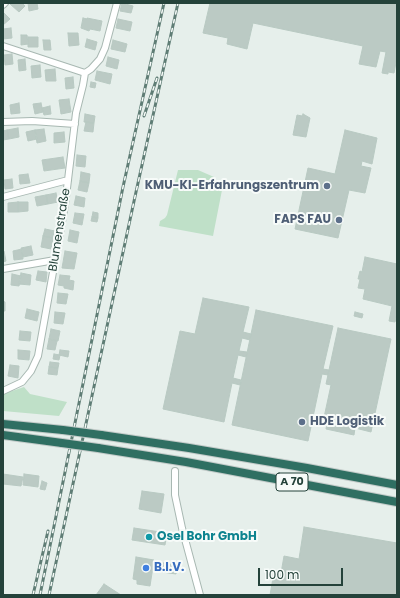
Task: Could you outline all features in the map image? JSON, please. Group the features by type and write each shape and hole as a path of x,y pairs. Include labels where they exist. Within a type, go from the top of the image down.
{"highway":[{"name":"A 70","path":"3,424 63,430 169,444 397,485"},
{"name":"A 70","path":"3,435 186,462 397,502"}],"street":[{"path":"3,46 84,73 91,69 100,59 117,3"},
{"name":"Blumenstraße","path":"3,391 22,382 31,371 38,356 55,260 84,73"},
{"path":"3,122 32,121 75,124"},
{"path":"3,197 68,180"},
{"path":"3,269 55,260"},
{"path":"175,471 175,495 182,528 200,595"}],"green space":[{"path":"178,170 198,170 214,177 222,190 213,236 159,226 160,221 167,215"},
{"path":"24,387 30,394 67,402 59,416 3,411 3,394"}],"building":[{"path":"22,3 25,6 19,12 10,4"},
{"path":"28,3 37,3 38,9 29,11"},
{"path":"122,3 133,6 131,13 120,11"},
{"path":"210,3 397,3 397,57 394,73 382,73 386,52 380,51 376,67 359,64 363,46 253,23 247,49 227,44 228,38 203,33"},
{"path":"3,12 10,19 3,25"},
{"path":"83,18 102,21 100,31 90,29 89,31 81,28"},
{"path":"118,19 132,22 130,31 116,28"},
{"path":"11,28 12,38 3,39 3,29"},
{"path":"68,33 78,33 79,45 69,46"},
{"path":"21,35 27,35 28,44 21,45"},
{"path":"28,37 38,37 38,47 28,47"},
{"path":"87,39 97,42 95,50 85,47"},
{"path":"43,40 50,40 51,50 44,50"},
{"path":"113,40 127,44 125,52 111,49"},
{"path":"12,54 13,64 5,65 4,55"},
{"path":"108,57 119,60 117,69 106,66"},
{"path":"25,59 26,70 19,71 18,60"},
{"path":"40,65 41,77 32,78 31,66"},
{"path":"55,69 56,81 46,81 45,70"},
{"path":"97,71 112,74 110,84 95,80"},
{"path":"73,77 74,88 66,89 65,78"},
{"path":"91,82 96,83 95,88 90,87"},
{"path":"69,99 71,112 61,114 59,100"},
{"path":"19,103 20,113 11,114 10,105"},
{"path":"41,103 43,112 35,114 33,104"},
{"path":"50,106 51,114 44,115 42,108"},
{"path":"85,114 95,116 94,123 84,122"},
{"path":"303,114 310,118 306,137 293,135 297,115 302,116"},
{"path":"86,122 94,123 93,132 84,131"},
{"path":"18,128 19,137 9,139 7,130"},
{"path":"44,129 46,141 37,143 35,130"},
{"path":"7,130 9,139 3,140 3,131"},
{"path":"35,130 37,139 28,141 26,132"},
{"path":"345,130 377,138 372,164 362,161 361,166 371,168 365,193 349,190 338,238 295,229 308,168 335,174"},
{"path":"64,132 65,142 54,143 54,133"},
{"path":"77,155 86,156 85,167 76,166"},
{"path":"63,157 65,168 44,171 42,160"},
{"path":"81,172 90,174 89,183 80,181"},
{"path":"28,174 30,183 20,184 19,175"},
{"path":"12,179 13,188 5,189 4,180"},
{"path":"80,181 89,183 87,192 78,190"},
{"path":"56,193 58,202 48,204 46,195"},
{"path":"46,195 48,204 37,206 35,197"},
{"path":"76,196 85,198 84,207 74,205"},
{"path":"18,202 18,212 8,212 8,203"},
{"path":"18,202 28,202 28,211 18,212"},
{"path":"93,212 98,213 98,218 92,217"},
{"path":"75,213 84,214 82,225 73,223"},
{"path":"92,217 98,218 97,222 91,221"},
{"path":"45,229 55,231 53,238 43,236"},
{"path":"70,230 79,232 77,243 68,241"},
{"path":"43,236 53,238 51,249 41,247"},
{"path":"31,246 33,255 23,257 21,248"},
{"path":"22,249 23,259 14,260 13,251"},
{"path":"3,251 6,261 3,262"},
{"path":"65,251 77,253 74,269 62,268"},
{"path":"365,257 397,264 397,314 395,322 389,321 392,306 363,299 365,289 358,288 360,279 358,279 360,271 362,272"},
{"path":"38,271 47,272 46,282 36,280"},
{"path":"21,273 31,275 30,285 19,284"},
{"path":"12,274 21,276 19,286 11,285"},
{"path":"60,275 70,276 69,280 74,281 73,290 58,285"},
{"path":"58,293 68,294 66,304 57,303"},
{"path":"203,298 249,307 243,332 251,334 250,340 242,338 239,351 247,352 246,357 238,355 233,378 241,380 240,385 232,383 224,422 163,409 180,331 195,334"},
{"path":"3,301 5,302 5,311 3,311"},
{"path":"27,309 39,312 37,321 25,318"},
{"path":"256,310 333,326 323,369 329,370 328,375 322,374 308,441 232,425"},
{"path":"55,312 65,313 63,324 54,323"},
{"path":"355,312 363,314 362,318 354,316"},
{"path":"338,328 391,339 371,432 355,428 354,435 326,429 327,423 323,422 331,385 326,384"},
{"path":"51,329 60,331 58,341 49,339"},
{"path":"20,331 31,332 30,341 19,340"},
{"path":"49,339 57,341 55,350 47,349"},
{"path":"18,350 30,351 29,360 18,359"},
{"path":"60,350 69,351 68,357 59,355"},
{"path":"54,354 60,355 59,360 53,359"},
{"path":"50,362 59,363 58,368 49,367"},
{"path":"10,365 19,366 18,378 8,376"},
{"path":"49,367 58,368 57,375 48,374"},
{"path":"3,474 23,477 21,486 3,484"},
{"path":"24,474 39,476 38,487 23,485"},
{"path":"42,481 47,483 45,490 40,489"},
{"path":"142,491 164,494 161,513 139,509"},
{"path":"304,527 397,543 397,595 270,595 273,578 280,579 284,556 299,559"},
{"name":"Osel Bohr GmbH","path":"134,528 167,533 165,545 132,540"},
{"path":"136,557 154,560 150,586 137,584 137,580 133,579"},
{"path":"163,563 177,565 176,574 162,572"},
{"path":"104,584 121,595 96,595"}],"railway":[{"path":"40,595 123,187 164,3"},
{"path":"49,595 178,3"},
{"path":"144,116 157,78"},
{"path":"33,595 48,531"}],"place":[{"name":"KMU-KI-Erfahrungszentrum","path":"327,186"},
{"name":"FAPS FAU","path":"339,220"},
{"name":"HDE Logistik","path":"302,422"},
{"name":"Osel Bohr GmbH","path":"149,537"},
{"name":"B.I.V.","path":"146,568"}]}
